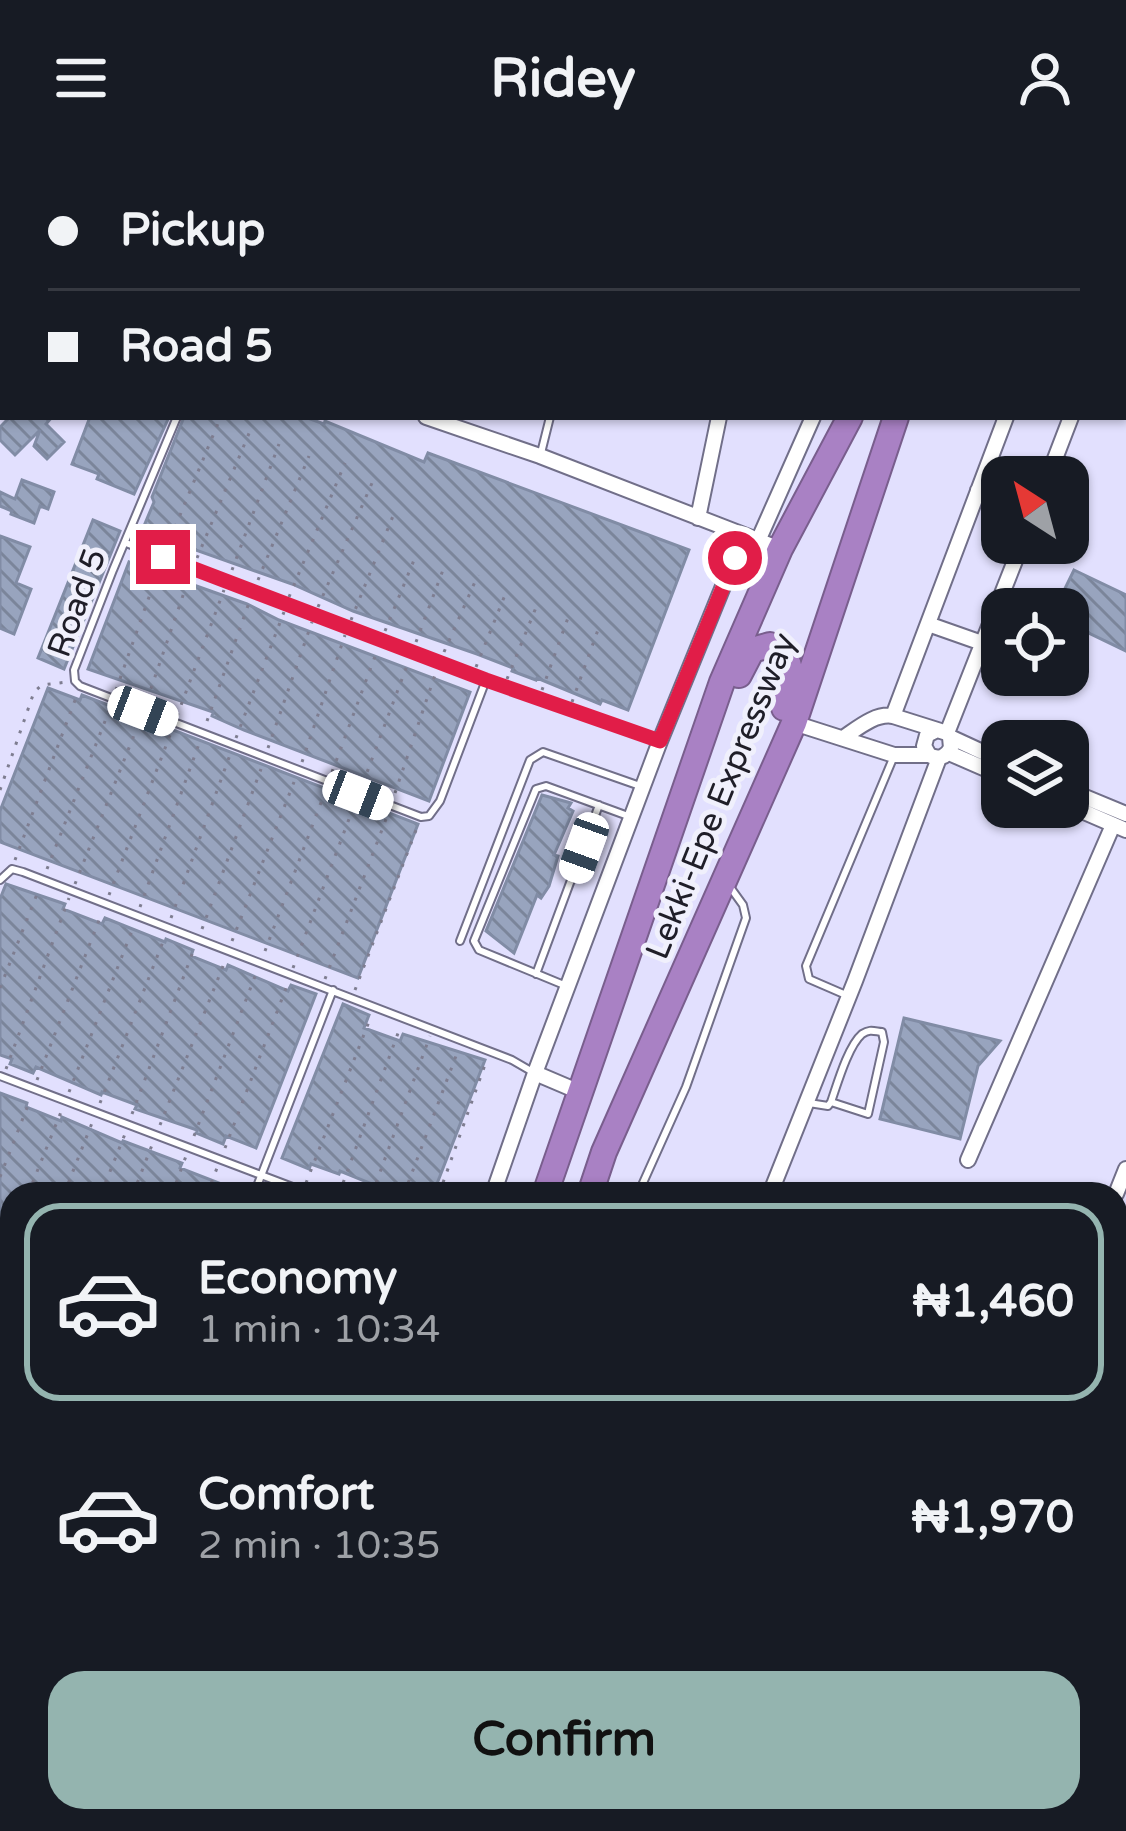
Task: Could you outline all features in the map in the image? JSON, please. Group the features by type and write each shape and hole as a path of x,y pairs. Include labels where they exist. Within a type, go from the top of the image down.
{"highway":[{"name":"Lekki-Epe Expressway","path":"549,1182 684,797 761,542 848,420"},
{"name":"Lekki-Epe Expressway","path":"594,1182 794,724 895,420"},
{"path":"664,1016 668,971 779,729 791,680 790,663 781,650 770,645 752,650 705,764 684,797"}],"street":[{"path":"435,420 761,542"},
{"path":"698,518 718,420"},
{"path":"498,1182 660,741 761,542 812,420"},
{"path":"893,716 1005,420"},
{"path":"1056,456 1070,420"},
{"path":"928,625 981,643"},
{"path":"775,1182 981,646"},
{"path":"843,738 870,721 893,716 981,765"},
{"path":"794,724 894,755 918,757 942,744 981,755"},
{"path":"1089,803 1122,823"},
{"path":"1089,812 1122,823"},
{"path":"968,1160 1122,823"},
{"path":"535,1073 582,1094"}],"lane":[{"path":"126,543 176,420"},
{"path":"540,456 549,420"},
{"name":"Road 5","path":"421,818 78,684 74,670 126,543 660,741"},
{"path":"421,818 429,816 440,801 486,680"},
{"path":"460,941 530,760 543,752 644,787"},
{"path":"849,997 809,979 806,966 894,755"},
{"path":"567,987 479,950 474,941 536,788 545,786 632,817"},
{"path":"536,974 599,805"},
{"path":"0,880 12,869 43,879 490,1051 535,1073"},
{"path":"643,1182 686,1088 746,918 737,894 724,882"},
{"path":"258,1182 333,990"},
{"path":"806,1102 828,1106 861,1035 869,1030 882,1032 884,1042 868,1114 831,1102"},
{"path":"2,1076 280,1182"}],"path":[{"path":"0,988 163,557 220,421"},
{"path":"2,1076 193,568 250,431"},
{"path":"0,1177 280,444"},
{"path":"33,1182 138,915 253,591 309,456"},
{"path":"69,1182 345,463"},
{"path":"106,1182 315,614 372,483"},
{"path":"138,1182 299,772 348,627 395,511"},
{"path":"176,1182 414,560"},
{"path":"212,1182 443,570"},
{"path":"322,986 440,662 478,575"},
{"path":"473,675 507,590"},
{"path":"504,686 537,604"},
{"path":"539,697 569,615"},
{"path":"569,710 598,627"},
{"path":"0,790 34,692 42,685 78,684 12,869"},
{"path":"352,997 421,818"},
{"path":"311,1182 375,1006"},
{"path":"343,1182 403,1017"},
{"path":"376,1182 433,1029"},
{"path":"409,1182 462,1040"},
{"path":"444,1182 490,1051"}],"building":[{"path":"7,420 49,420 46,424 64,442 47,459 34,446 40,430 15,455 0,440 0,427"},
{"path":"89,420 168,420 134,494 72,464"},
{"path":"183,420 325,421 424,462 428,453 689,550 628,710 602,700 600,704 173,542 175,538 144,526"},
{"path":"22,480 54,492 48,509 40,506 34,523 0,506 0,492 15,499"},
{"path":"93,520 120,531 64,669 38,658"},
{"path":"0,536 30,547 16,583 31,589 14,634 0,628"},
{"path":"129,562 470,692 429,801 244,730 212,716 213,712 88,669"},
{"path":"1074,570 1126,595 1126,651 1089,633 1089,588 1065,588"},
{"path":"48,688 80,700 82,695 418,824 358,978 0,842 0,811"},
{"path":"542,795 571,803 568,808 573,811 554,855 558,856 549,886 541,898 537,895 514,953 486,931"},
{"path":"6,884 65,904 63,909 102,924 105,918 166,939 193,950 191,956 226,970 228,965 288,991 291,985 316,994 256,1148 226,1136 223,1144 36,1067 33,1073 10,1064 12,1059 0,1055 0,899"},
{"path":"343,1004 369,1015 364,1028 400,1041 403,1034 485,1060 438,1182 367,1182 282,1158"},
{"path":"904,1018 1000,1041 978,1066 960,1139 880,1119"},
{"path":"0,1093 61,1121 62,1117 182,1163 180,1168 216,1182 0,1182"}],"route":[{"path":"163,557 660,741 735,558"}]}
